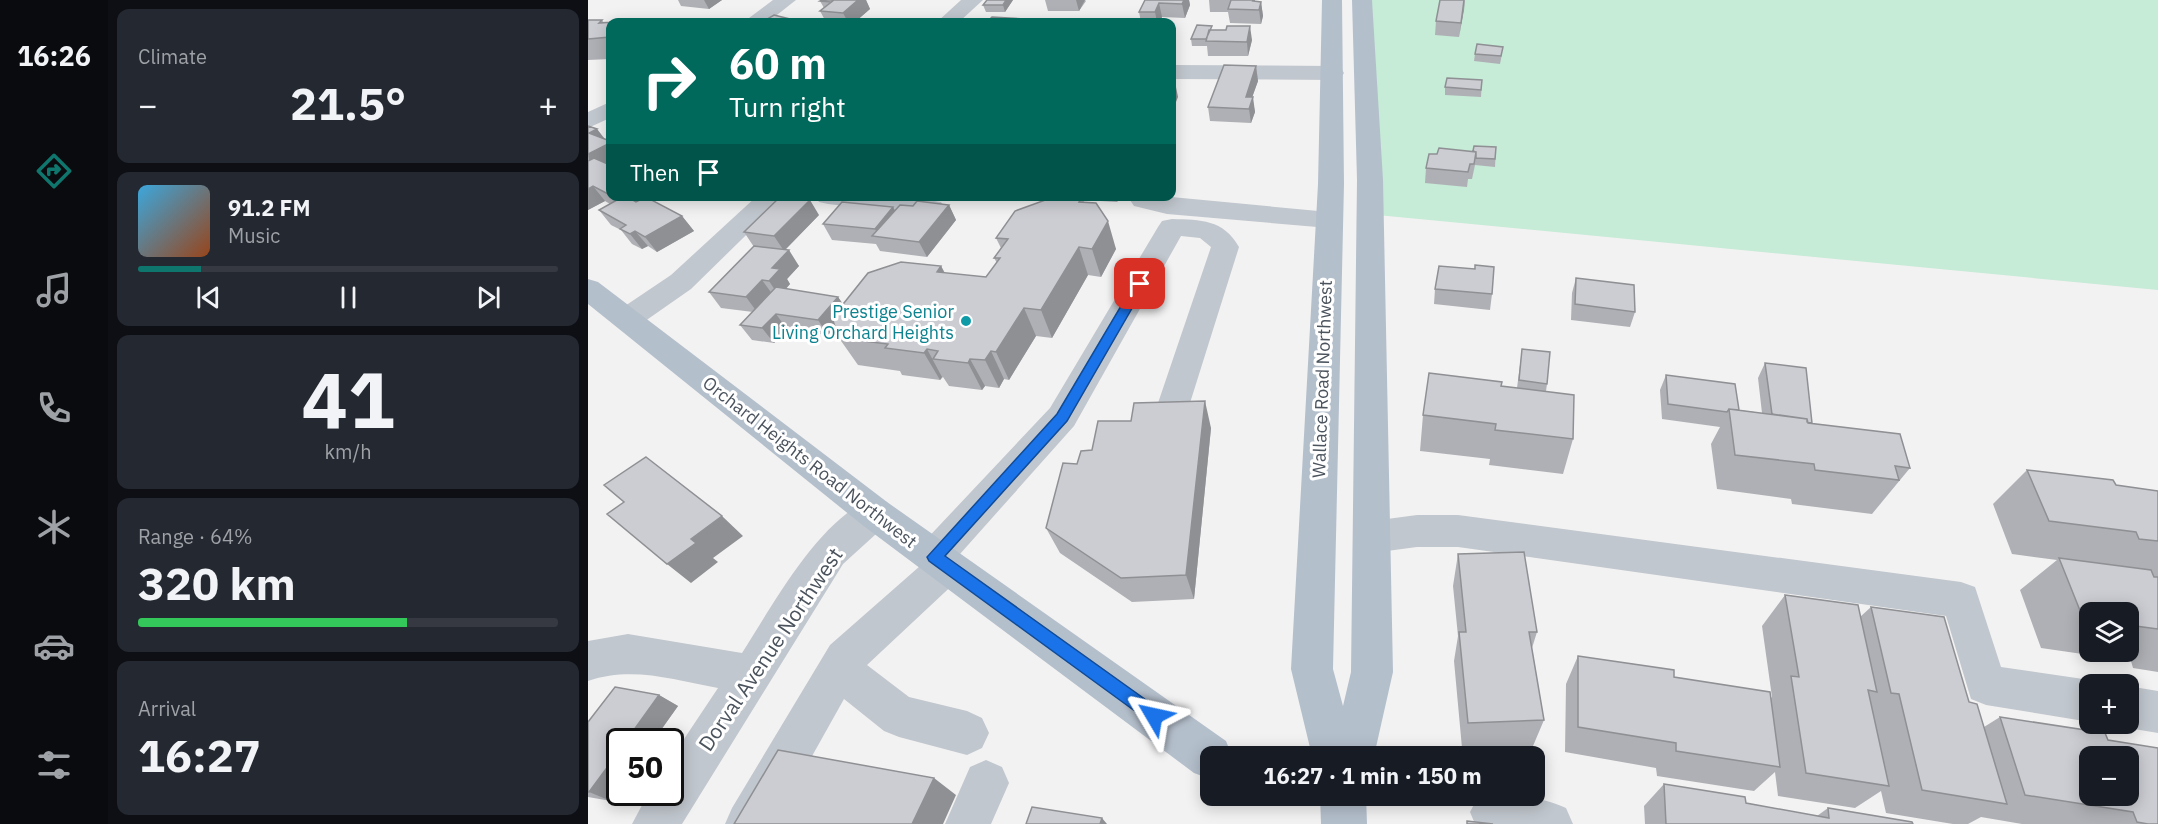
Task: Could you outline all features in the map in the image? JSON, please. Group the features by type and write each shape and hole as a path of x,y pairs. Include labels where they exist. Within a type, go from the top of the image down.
{"main road":[{"name":"Wallace Road Northwest","path":"1331,746 1312,669 1329,220 1333,73 1332,0"},
{"path":"1354,746 1372,672 1370,180 1362,0"},
{"name":"Orchard Heights Road Northwest","path":"588,290 874,513 1200,750"},
{"path":"1343,806 1344,824"}],"street":[{"path":"761,18 786,0"},
{"path":"952,18 973,0"},
{"path":"1176,72 1333,73"},
{"path":"588,121 606,112"},
{"path":"627,319 681,282 767,201"},
{"path":"871,201 932,208"},
{"path":"1147,201 1167,206 1329,220"},
{"path":"748,824 838,669 853,650 940,561 1062,417 1172,226 1208,230 1221,237 1225,247 1174,403"},
{"name":"Dorval Avenue Northwest","path":"655,824 830,552 874,513"},
{"path":"1372,537 1417,531 1458,531 1961,600 1986,685 2079,699"},
{"path":"588,662 604,656 628,653 751,674"},
{"path":"838,669 899,716 967,733"},
{"path":"2139,709 2158,712"},
{"path":"968,824 986,783"},
{"path":"1493,812 1550,824"}],"green space":[{"path":"1363,0 2158,0 2158,290 1377,215"}],"building":[{"path":"834,0 858,0 843,13 820,11"},
{"path":"987,0 1006,0 1003,5 983,5"},
{"path":"1145,0 1184,0 1182,4 1159,3 1155,12 1139,12"},
{"path":"1231,0 1261,2 1259,10 1228,9"},
{"path":"1440,0 1464,0 1461,23 1436,21"},
{"path":"774,15 786,18 769,18"},
{"path":"588,20 602,20 599,23 606,22 606,37 588,39"},
{"path":"1197,25 1212,26 1206,39 1191,39"},
{"path":"1227,26 1250,26 1247,42 1206,41 1209,30 1226,30"},
{"path":"1477,44 1503,47 1501,56 1475,54"},
{"path":"1224,65 1256,66 1246,97 1253,97 1249,109 1208,107"},
{"path":"1447,78 1482,80 1481,90 1445,87"},
{"path":"588,126 597,129 589,133 606,139 606,145 588,154"},
{"path":"1474,146 1496,147 1495,159 1476,158 1476,152 1473,151"},
{"path":"1439,148 1476,152 1474,164 1470,164 1468,172 1426,168 1429,154 1437,154"},
{"path":"594,158 606,163 606,193 593,186 588,189 588,161"},
{"path":"615,201 654,201 682,216 645,237 635,231 630,234 620,229 626,225 599,210"},
{"path":"776,201 809,201 774,236 744,232"},
{"path":"917,201 949,205 919,242 872,236 900,205 913,206"},
{"path":"1042,201 1080,201 1096,203 1108,221 1092,249 1079,247 1041,310 1024,308 996,352 991,351 985,360 970,359 968,363 933,359 938,351 927,349 924,353 885,348 888,344 839,338 832,318 868,273 901,262 941,266 937,272 986,277 1000,258 994,258 1008,239 996,238 1015,211"},
{"path":"842,202 893,207 875,229 823,224"},
{"path":"754,246 789,250 772,268 780,269 769,281 762,280 746,297 709,292"},
{"path":"1475,265 1494,267 1492,294 1435,289 1439,266 1475,269"},
{"path":"1576,278 1634,285 1635,312 1575,304"},
{"path":"776,287 838,297 818,320 776,314 762,328 740,325"},
{"path":"1522,349 1550,352 1547,384 1519,380"},
{"path":"1765,363 1806,368 1812,423 1807,422 1807,419 1772,414"},
{"path":"1429,373 1502,382 1501,386 1574,395 1573,439 1495,430 1496,424 1423,415"},
{"path":"1666,375 1735,384 1739,410 1729,409 1727,412 1668,404"},
{"path":"1205,401 1186,575 1121,578 1046,528 1063,463 1077,464 1081,451 1092,450 1098,421 1131,421 1134,403"},
{"path":"1729,409 1807,419 1808,423 1900,434 1910,468 1895,466 1899,480 1815,470 1814,464 1735,455"},
{"path":"646,457 722,516 691,539 696,543 667,564 607,514 624,502 604,485"},
{"path":"2027,470 2113,480 2116,485 2158,491 2158,541 2139,539 2136,532 2049,521"},
{"path":"1524,552 1537,632 1529,632 1544,720 1468,723 1459,632 1466,632 1458,554"},
{"path":"2059,558 2151,570 2154,577 2158,577 2158,629 2139,626 2139,602 2079,602 2079,608"},
{"path":"1785,595 1858,605 1877,692 1868,690 1889,786 1806,773 1791,676 1799,677"},
{"path":"1871,607 1944,617 1969,702 1977,704 2007,804 1922,790 1899,694 1891,693"},
{"path":"1578,656 1674,670 1674,677 1770,692 1780,767 1676,751 1676,743 1578,727"},
{"path":"615,687 659,695 635,728 606,728 606,769 589,792 588,722"},
{"path":"2000,717 2079,729 2079,734 2105,734 2108,740 2158,748 2158,824 2137,822 2133,812 2095,806 2139,806 2139,746 2079,746 2079,804 2025,795"},
{"path":"778,750 934,778 912,824 734,824"},
{"path":"1664,784 1745,797 1746,803 1829,818 1828,808 1913,824 1666,824"},
{"path":"1032,807 1102,818 1100,824 1026,824"},
{"path":"1467,821 1493,824 1467,824"}],"place":[{"name":"Prestige Senior Living Orchard Heights","path":"966,321"}],"route":[{"path":"1140,284 1062,417 934,557 1154,716"}]}
